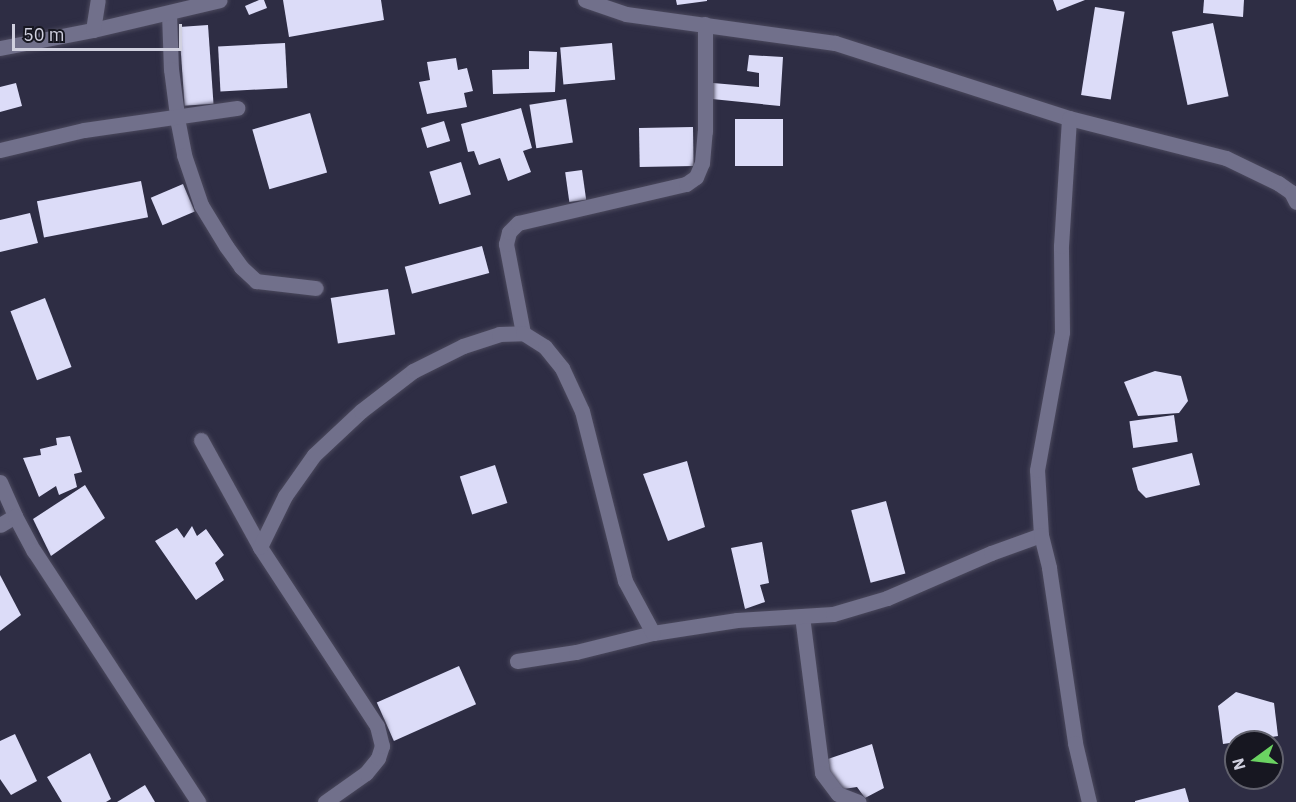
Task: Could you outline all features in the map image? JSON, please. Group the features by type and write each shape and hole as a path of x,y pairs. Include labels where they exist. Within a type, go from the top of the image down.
{"street":[{"path":"93,30 98,0"},
{"path":"0,48 93,30 220,0"},
{"path":"585,0 626,14 835,43 1069,118 1226,158 1278,183 1294,194"},
{"path":"170,13 171,69 184,155 201,205 241,267 256,281 316,288"},
{"path":"523,333 507,244 509,232 518,223 686,184 696,177 702,163 705,131 705,24"},
{"path":"0,150 84,130 237,108"},
{"path":"1069,118 1061,246 1062,332 1037,470 1041,535 1049,568 1075,743 1089,802"},
{"path":"260,547 285,496 314,455 361,411 413,371 463,346 500,334 523,333 545,347 562,368 582,411 625,581 653,633"},
{"path":"201,440 260,547 377,726 382,746 378,758 366,773 325,802"},
{"path":"0,482 34,551 198,802"},
{"path":"0,525 15,516"},
{"path":"517,662 576,652 653,633 737,620 833,614 887,598 991,553 1041,535"},
{"path":"802,616 822,773 838,794 859,802"}],"building":[{"path":"264,0 267,8 249,15 245,6"},
{"path":"283,0 381,0 384,20 289,37"},
{"path":"676,0 707,0 707,1 677,5"},
{"path":"1053,0 1085,0 1057,11"},
{"path":"1204,0 1244,0 1243,17 1203,13"},
{"path":"1095,7 1125,12 1111,100 1081,95"},
{"path":"1213,23 1229,96 1188,105 1172,32"},
{"path":"208,25 214,104 185,106 179,27"},
{"path":"285,43 287,88 220,91 218,47"},
{"path":"612,43 615,80 563,84 560,48"},
{"path":"529,51 557,52 555,92 493,94 492,70 529,69"},
{"path":"749,55 783,57 780,106 712,99 713,83 759,87 759,73 747,71"},
{"path":"456,58 458,70 467,68 473,91 464,93 467,107 427,114 419,82 430,80 427,62"},
{"path":"16,83 22,106 0,112 0,87"},
{"path":"566,99 573,142 536,148 529,105"},
{"path":"521,108 532,148 523,151 531,172 508,181 500,158 479,165 474,151 468,152 461,124"},
{"path":"310,113 327,173 269,189 252,130"},
{"path":"735,119 783,119 783,166 735,166"},
{"path":"444,121 450,141 427,148 421,128"},
{"path":"693,127 694,166 640,167 639,128"},
{"path":"461,162 471,195 439,204 429,172"},
{"path":"582,170 586,200 569,202 565,172"},
{"path":"141,181 148,217 44,238 37,201"},
{"path":"183,184 195,212 163,225 151,198"},
{"path":"30,213 38,243 0,252 0,220"},
{"path":"482,246 489,273 412,294 405,267"},
{"path":"388,289 395,334 338,344 331,298"},
{"path":"45,298 72,367 37,380 10,311"},
{"path":"1155,371 1181,376 1188,401 1179,413 1138,416 1124,382"},
{"path":"1174,415 1178,442 1133,448 1129,421"},
{"path":"70,436 82,472 74,474 77,487 59,495 56,486 39,497 23,458 41,455 40,449 57,445 56,438"},
{"path":"1192,453 1200,485 1146,498 1138,490 1132,468"},
{"path":"687,461 705,527 668,541 643,474"},
{"path":"495,465 507,503 472,514 460,476"},
{"path":"85,485 105,518 51,556 33,519"},
{"path":"886,501 905,573 871,583 851,510"},
{"path":"192,526 197,536 206,529 224,555 215,563 224,580 196,600 155,541 177,528 184,538"},
{"path":"762,542 769,583 760,585 765,602 745,609 731,548"},
{"path":"0,575 21,615 0,631"},
{"path":"459,666 476,704 394,741 377,703"},
{"path":"1236,692 1274,703 1277,730 1224,730 1223,744 1218,706"},
{"path":"15,734 37,781 11,795 0,779 0,741"},
{"path":"872,744 884,788 865,798 857,787 837,790 825,760"},
{"path":"90,753 111,799 106,802 62,802 47,777"},
{"path":"145,785 155,802 117,802"},
{"path":"1185,788 1189,802 1135,802 1135,801"}]}
